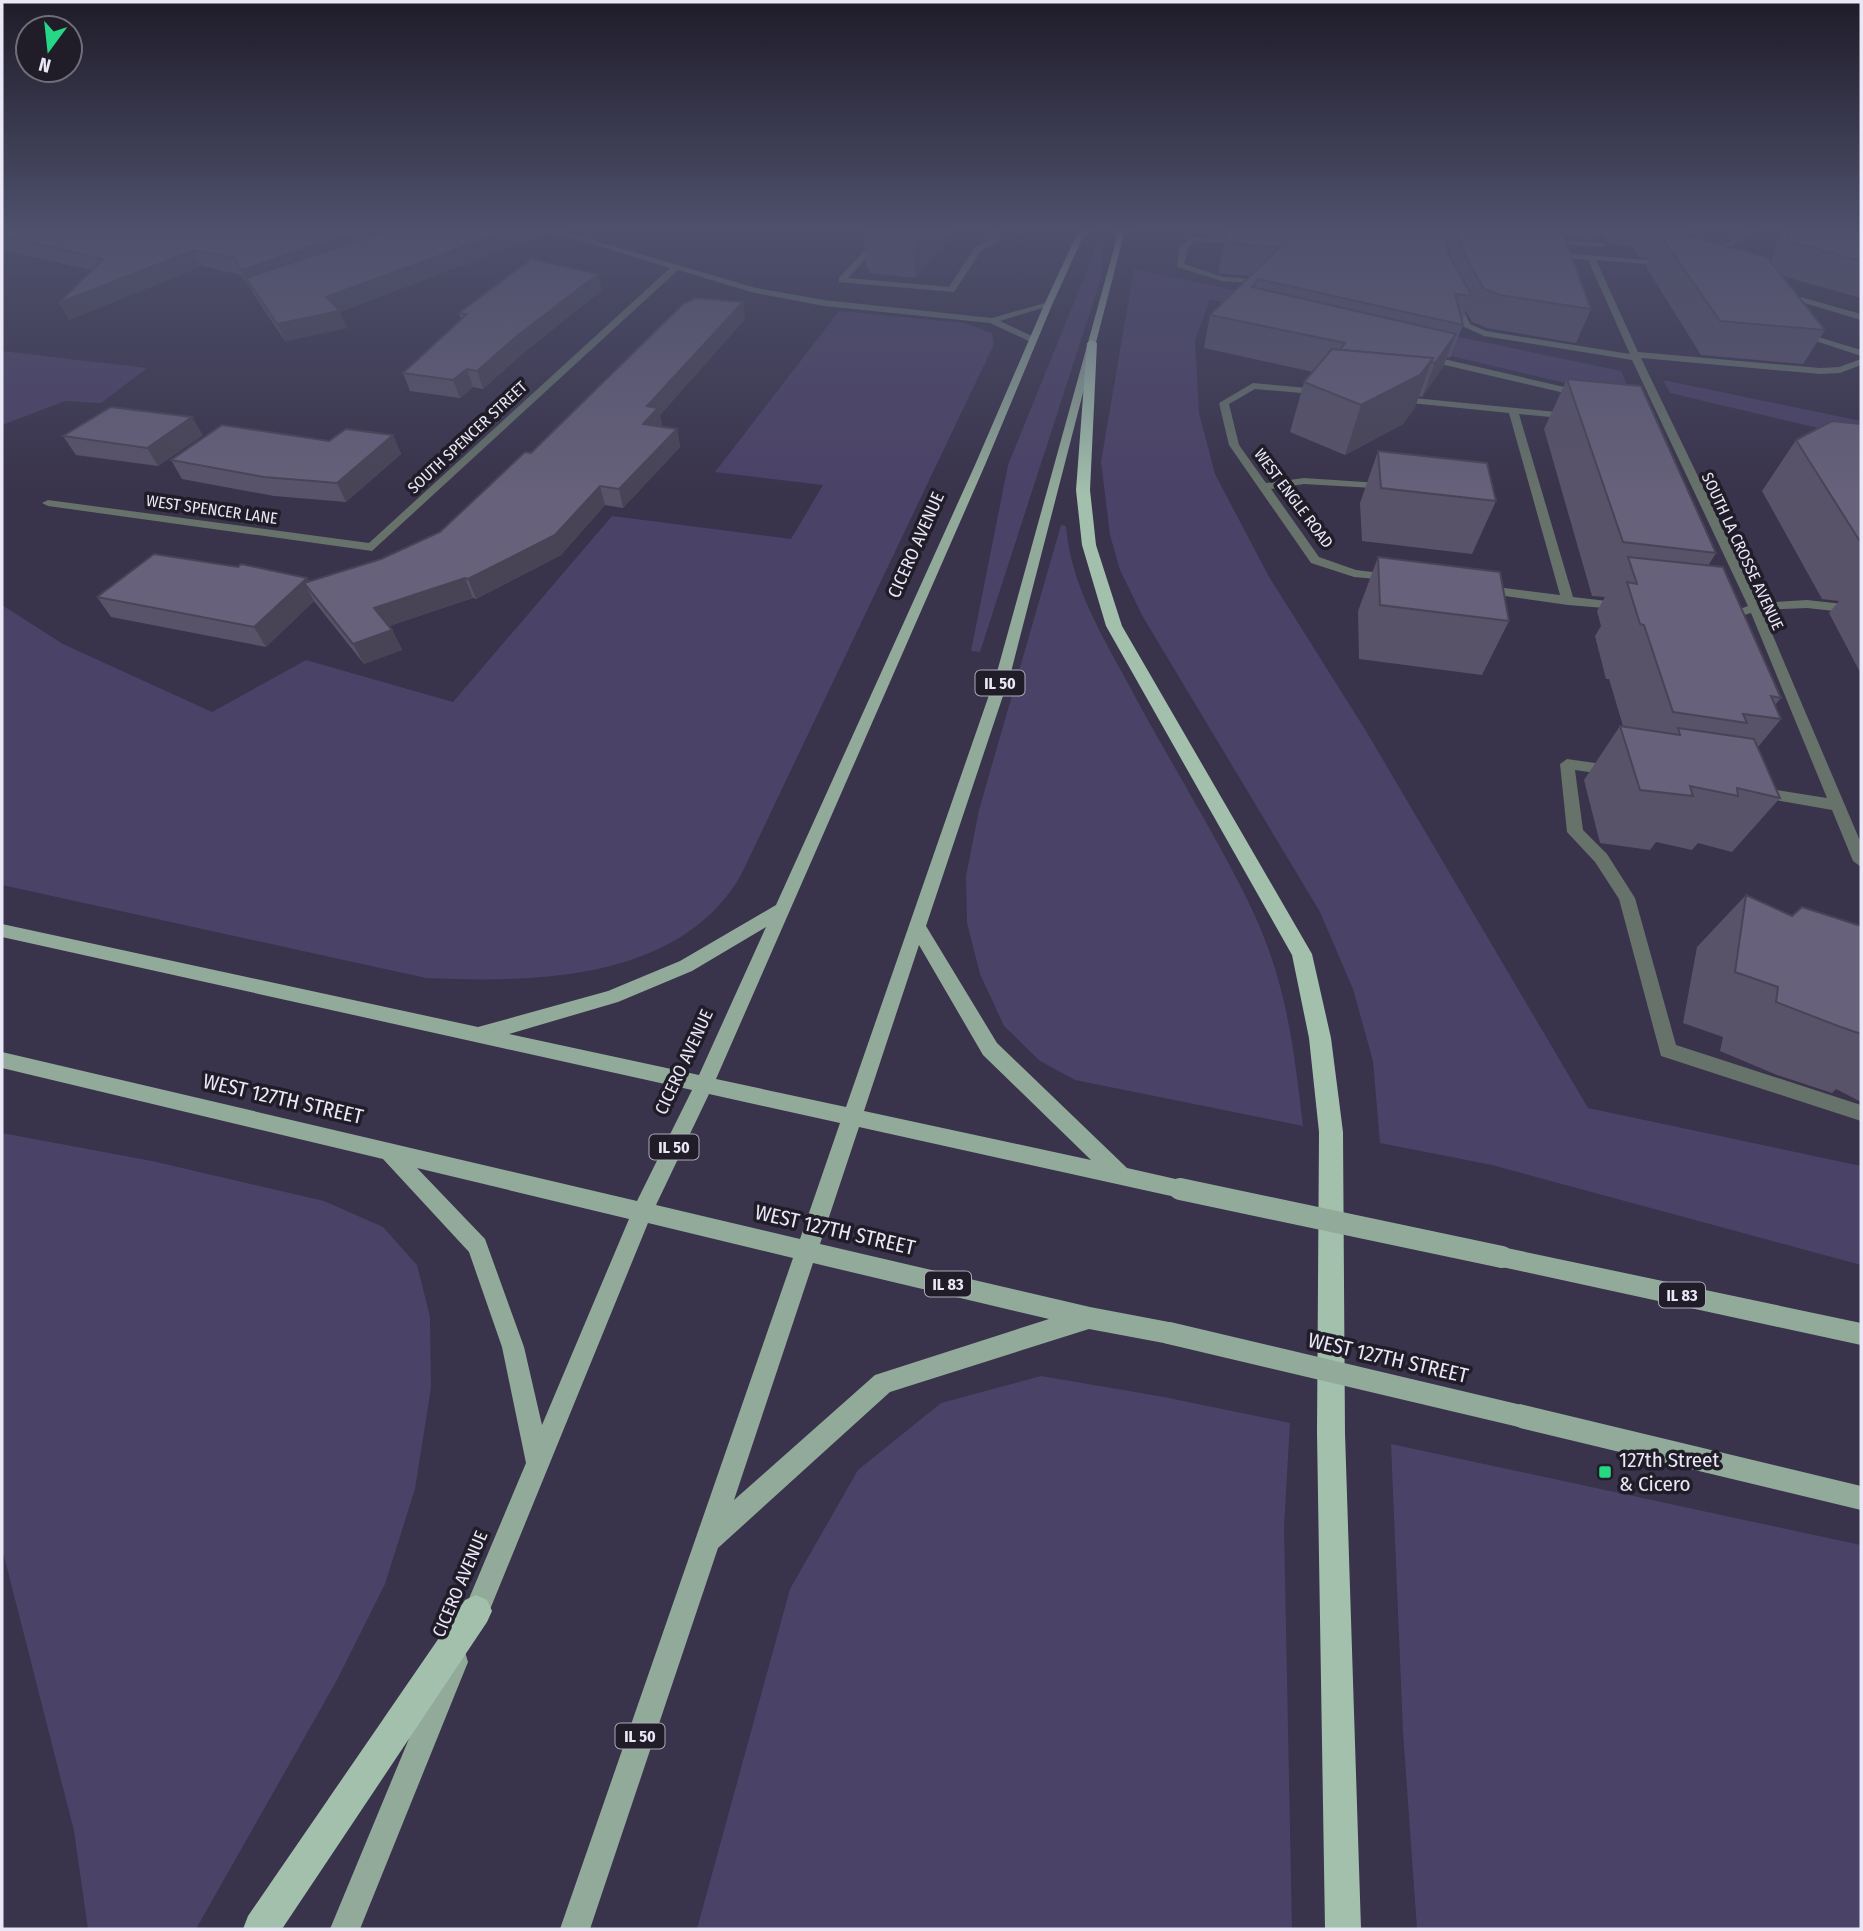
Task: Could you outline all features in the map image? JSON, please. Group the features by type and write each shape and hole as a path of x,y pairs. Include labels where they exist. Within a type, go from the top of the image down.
{"highway":[{"path":"1092,343 1083,490 1089,545 1114,626 1302,954 1320,1038 1331,1132 1331,1433 1343,1929"},
{"path":"264,1924 476,1611"}],"main road":[{"name":"CICERO AVENUE","path":"345,1929 643,1211 782,909 1043,316"},
{"name":"IL 50","path":"575,1929 1004,672 1099,316"},
{"path":"478,1035 612,997 686,965 782,909"},
{"path":"916,925 990,1049 1122,1177"},
{"path":"2,930 704,1083"},
{"name":"WEST 127TH STREET","path":"5,1061 1861,1498"},
{"name":"IL 83","path":"704,1083 850,1118 1861,1334"},
{"path":"387,1150 477,1247 513,1347 539,1466"},
{"path":"705,1542 883,1382 1090,1318"}],"street":[{"name":"SOUTH SPENCER STREET","path":"372,547 623,316"},
{"path":"946,316 992,321 1033,340"},
{"path":"992,321 1009,316"},
{"path":"1460,316 1462,322 1473,330 1635,356 1820,371 1840,370 1861,362"},
{"name":"SOUTH LA CROSSE AVENUE","path":"1617,316 1661,413 1660,425 1754,606 1861,861"},
{"path":"1788,325 1802,334 1861,353"},
{"path":"1409,353 1594,397"},
{"name":"WEST ENGLE ROAD","path":"1335,393 1253,386 1224,403 1234,445 1315,560 1331,568 1354,573 1408,580"},
{"path":"1376,397 1590,418"},
{"path":"1513,410 1568,601"},
{"path":"1647,410 1661,413"},
{"path":"1262,487 1304,481 1406,487"},
{"name":"WEST SPENCER LANE","path":"48,503 372,547"},
{"path":"1461,587 1637,609"},
{"path":"1707,617 1720,618 1754,606 1790,601 1861,610"},
{"path":"1635,774 1567,764 1575,832 1601,858 1627,898 1668,1050 1861,1113"},
{"path":"1745,790 1836,805"}],"shaded area":[{"path":"835,316 893,316 965,323 992,333 994,344 741,875 714,910 681,937 643,955 602,968 557,976 513,979 426,978 2,885 2,605 63,644 212,712 306,660 453,702 612,516 791,539 823,485 715,472"},
{"path":"1069,316 1089,316 980,652 971,651 1008,465"},
{"path":"1126,316 1204,316 1195,340 1199,413 1215,474 1268,575 1366,731 1588,1108 1861,1166 1861,1265 1492,1165 1380,1143 1373,1061 1353,989 1320,912 1143,617 1120,570 1110,535 1101,462"},
{"path":"1282,316 1359,316 1621,371 1633,399"},
{"path":"2,351 147,368 101,403 65,401 2,425"},
{"path":"1663,380 1861,421 1861,438 1670,393"},
{"path":"1061,525 1066,526 1074,569 1089,609 1220,847 1261,929 1286,1011 1303,1126 1075,1080 1040,1061 1004,1026 980,974 967,923 966,876 979,810"},
{"path":"2,1133 152,1161 324,1201 383,1227 417,1265 430,1317 431,1388 415,1489 385,1584 337,1680 196,1929 88,1929 74,1831 2,1548"},
{"path":"1041,1376 1164,1397 1290,1423 1284,1527 1292,1929 697,1929 790,1589 858,1470 941,1403"},
{"path":"1391,1444 1861,1545 1861,1929 1417,1929 1403,1731"}],"building":[{"path":"272,316 315,316 277,324"},
{"path":"465,316 543,316 477,371 467,369 453,380 403,373"},
{"path":"671,316 730,316 647,406 658,408 643,424 677,429 619,489 600,486 555,535 468,579 374,608 392,630 353,644 304,583 381,559 440,532 525,452 531,453"},
{"path":"1215,316 1378,316 1456,334 1435,363 1431,362 1433,358 1340,350 1345,343"},
{"path":"1423,316 1461,316 1463,325"},
{"path":"1717,316 1814,316 1825,330 1720,321"},
{"path":"1332,349 1433,358 1420,375 1361,405 1304,382"},
{"path":"1567,379 1641,386 1716,553 1623,542"},
{"path":"111,407 192,417 147,448 63,436"},
{"path":"1832,421 1861,424 1861,543 1796,440"},
{"path":"222,425 329,441 346,429 393,435 337,483 264,477 171,460"},
{"path":"1378,451 1487,463 1496,501 1381,488"},
{"path":"154,554 238,567 241,564 307,578 254,627 97,597"},
{"path":"1378,557 1500,572 1509,621 1380,605"},
{"path":"1628,557 1723,567 1781,698 1771,696 1781,719 1743,714 1747,723 1673,712 1627,582 1637,584"},
{"path":"1620,726 1680,735 1678,728 1754,739 1780,798 1737,788 1738,796 1690,786 1693,796 1640,790"},
{"path":"1746,895 1792,916 1802,907 1861,926 1861,1034 1776,1002 1778,987 1735,972"}],"place":[{"name":"127th Street & Cicero","path":"1605,1472"}]}
